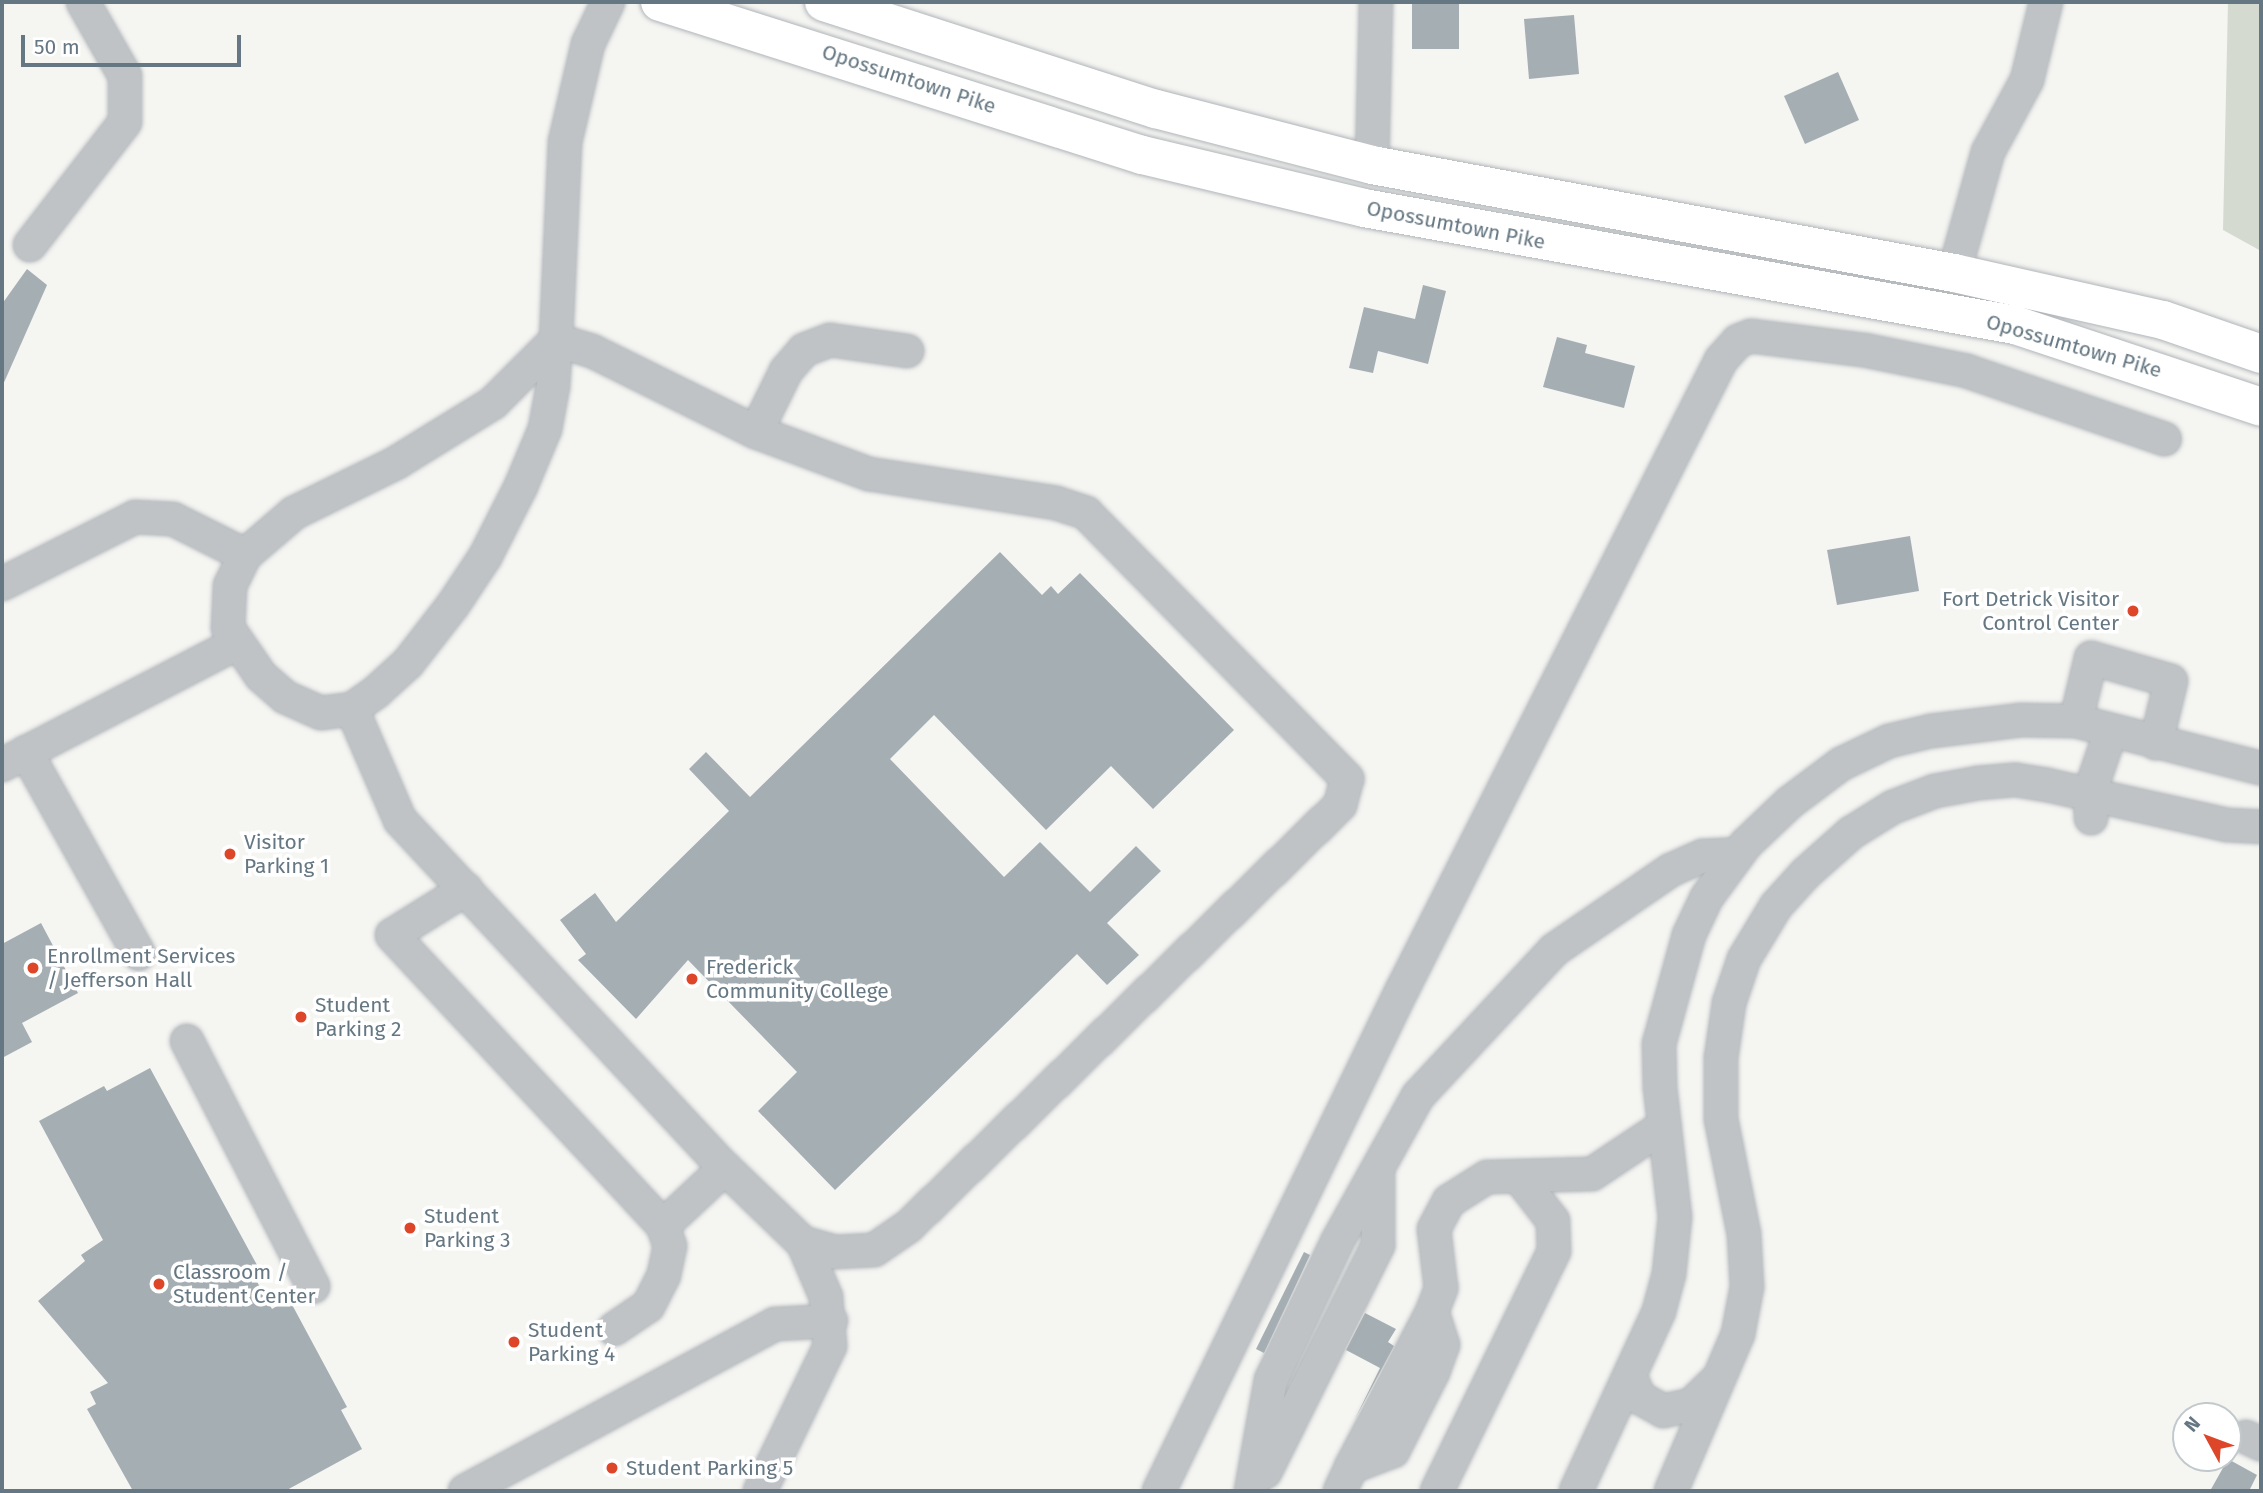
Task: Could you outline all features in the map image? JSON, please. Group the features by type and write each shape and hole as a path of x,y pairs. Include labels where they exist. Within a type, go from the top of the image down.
{"main road":[{"name":"Opossumtown Pike","path":"660,2 1143,155 1364,208 2015,325 2261,407"},
{"name":"Opossumtown Pike","path":"824,2 1156,109 1373,165 1954,273 2163,320 2261,354"}],"street":[{"path":"30,245 125,122 125,76 83,2"},
{"path":"556,340 493,403 396,463 294,513 245,555 230,586 226,615 234,644 261,676 299,706 321,713 352,709 408,663 485,557 545,429 556,340 565,142 588,44 608,2"},
{"path":"1373,165 1376,2"},
{"path":"1954,273 1988,152 2027,80 2046,2"},
{"path":"1159,1491 1408,977 1721,360 1738,341 1751,336 1864,350 1967,371 2165,439"},
{"path":"556,340 592,351 756,432 869,474 1056,503 1086,513 1347,779 1340,805 909,1226 874,1250 835,1252 803,1243"},
{"path":"756,432 786,371 804,350 830,340 907,351"},
{"path":"2,584 135,517 173,519 245,555"},
{"path":"139,954 14,758 234,644"},
{"path":"2076,721 2091,658 2171,681 2156,743"},
{"path":"352,709 400,820 725,1167 803,1243 831,1321 830,1346 760,1491"},
{"path":"1576,1491 1659,1311 1669,1275 1675,1217 1664,1126 1659,1044 1676,976 1707,897 1738,853 1788,803 1841,764 1889,741 2021,720 2076,721 2261,768"},
{"path":"2091,805 2111,731"},
{"path":"1671,1491 1738,1334 1747,1287 1744,1234 1721,1119 1721,1058 1729,1003 1744,959 1776,906 1851,833 1893,807 1935,791 2016,780 2091,805 2261,827"},
{"path":"1253,1491 1378,1245 1378,1175 1418,1096 1554,950 1671,870 1703,856 1738,853"},
{"path":"466,889 392,935 663,1226 670,1246 664,1275 648,1306 614,1329"},
{"path":"187,1041 313,1286"},
{"path":"1345,1479 1393,1451 1443,1345 1432,1312 1441,1288 1434,1252 1438,1216 1459,1192 1487,1177 1592,1174 1664,1126"},
{"path":"663,1226 725,1167"},
{"path":"1437,1491 1554,1251 1553,1222 1519,1177"},
{"path":"465,1491 775,1324 831,1321"},
{"path":"1630,1376 1640,1398 1663,1412 1691,1405 1721,1376"}],"shaded area":[{"path":"2228,2 2261,2 2261,251 2223,230"}],"building":[{"path":"1412,2 1459,2 1459,49 1412,49"},
{"path":"1574,15 1579,74 1529,79 1524,19"},
{"path":"1838,72 1859,120 1805,144 1784,96"},
{"path":"27,269 47,285 2,387 2,304"},
{"path":"1423,285 1446,291 1428,364 1378,351 1373,373 1349,368 1364,307 1415,319"},
{"path":"1557,337 1587,345 1585,353 1635,366 1624,408 1543,387"},
{"path":"1910,536 1919,591 1837,605 1827,550"},
{"path":"1000,552 1042,595 1051,586 1058,594 1080,573 1234,730 1153,809 1111,766 1046,830 934,715 890,759 1004,877 1040,842 1090,892 1136,846 1161,871 1107,923 1139,955 1107,985 1077,954 835,1190 758,1111 797,1072 688,960 636,1019 578,960 586,954 560,920 595,893 616,922 729,811 689,769 706,752 750,797"},
{"name":"Enrollment Services / Jefferson Hall","path":"41,923 78,993 22,1023 32,1042 2,1058 2,944"},
{"name":"Classroom / Student Center","path":"150,1068 257,1265 250,1269 272,1309 289,1299 347,1407 341,1410 362,1449 285,1491 133,1491 87,1409 96,1404 90,1392 108,1383 38,1301 85,1261 81,1255 103,1240 39,1121 104,1086 107,1091"},
{"path":"1304,1252 1310,1255 1264,1353 1256,1349"},
{"path":"1365,1313 1396,1329 1388,1342 1394,1346 1355,1419 1380,1368 1346,1350"},
{"path":"2242,1467 2257,1475 2249,1491 2210,1491 2221,1472 2242,1472"}],"place":[{"name":"Fort Detrick Visitor Control Center","path":"2133,611"},
{"name":"Visitor Parking 1","path":"230,854"},
{"name":"Enrollment Services / Jefferson Hall","path":"33,968"},
{"name":"Frederick Community College","path":"692,979"},
{"name":"Student Parking 2","path":"301,1017"},
{"name":"Student Parking 3","path":"410,1228"},
{"name":"Classroom / Student Center","path":"159,1284"},
{"name":"Student Parking 4","path":"514,1342"},
{"name":"Student Parking 5","path":"612,1468"}]}
